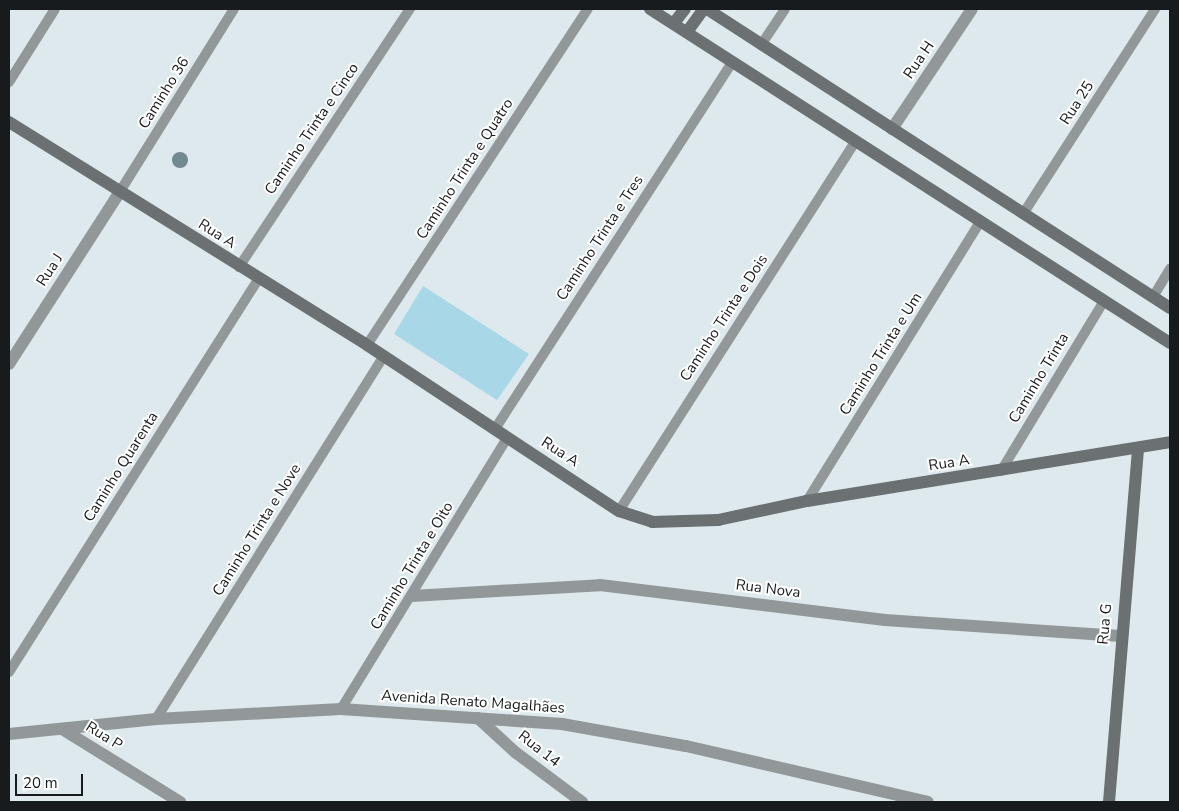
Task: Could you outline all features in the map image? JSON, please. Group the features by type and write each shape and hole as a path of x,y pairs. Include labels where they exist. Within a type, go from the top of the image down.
{"street":[{"path":"650,9 1170,343"},
{"path":"674,23 684,9"},
{"path":"687,32 705,9 1170,308"},
{"name":"Rua H","path":"892,129 972,9"},
{"name":"Rua A","path":"9,122 384,356 619,511 652,522 718,520 807,502 1170,442"},
{"name":"Rua J","path":"9,364 119,192"},
{"name":"Rua G","path":"1109,802 1120,636 1138,448"},
{"name":"Rua Nova","path":"412,596 600,585 885,620 1120,636"},
{"name":"Avenida Renato Magalhães","path":"9,734 156,719 341,709 478,718 614,732 928,802"},
{"name":"Rua 14","path":"478,718 515,752 582,802"},
{"name":"Rua P","path":"62,728 180,802"}],"lane":[{"path":"9,82 55,9"},
{"name":"Caminho 36","path":"119,192 234,9"},
{"name":"Caminho Trinta e Cinco","path":"239,266 410,9"},
{"name":"Caminho Trinta e Quatro","path":"366,345 588,9"},
{"path":"761,45 785,9"},
{"name":"Rua 25","path":"1023,214 1155,9"},
{"name":"Caminho Trinta e Tres","path":"495,429 732,62"},
{"name":"Caminho Trinta e Dois","path":"619,511 855,142"},
{"name":"Caminho Trinta e Um","path":"807,502 980,222"},
{"path":"1153,297 1170,269"},
{"name":"Caminho Quarenta","path":"9,672 258,279"},
{"name":"Caminho Trinta","path":"1000,471 1104,301"},
{"name":"Caminho Trinta e Nove","path":"156,719 384,356"},
{"name":"Caminho Trinta e Oito","path":"341,709 508,437"}],"shaded area":[{"path":"423,286 529,354 497,400 394,334"}]}
